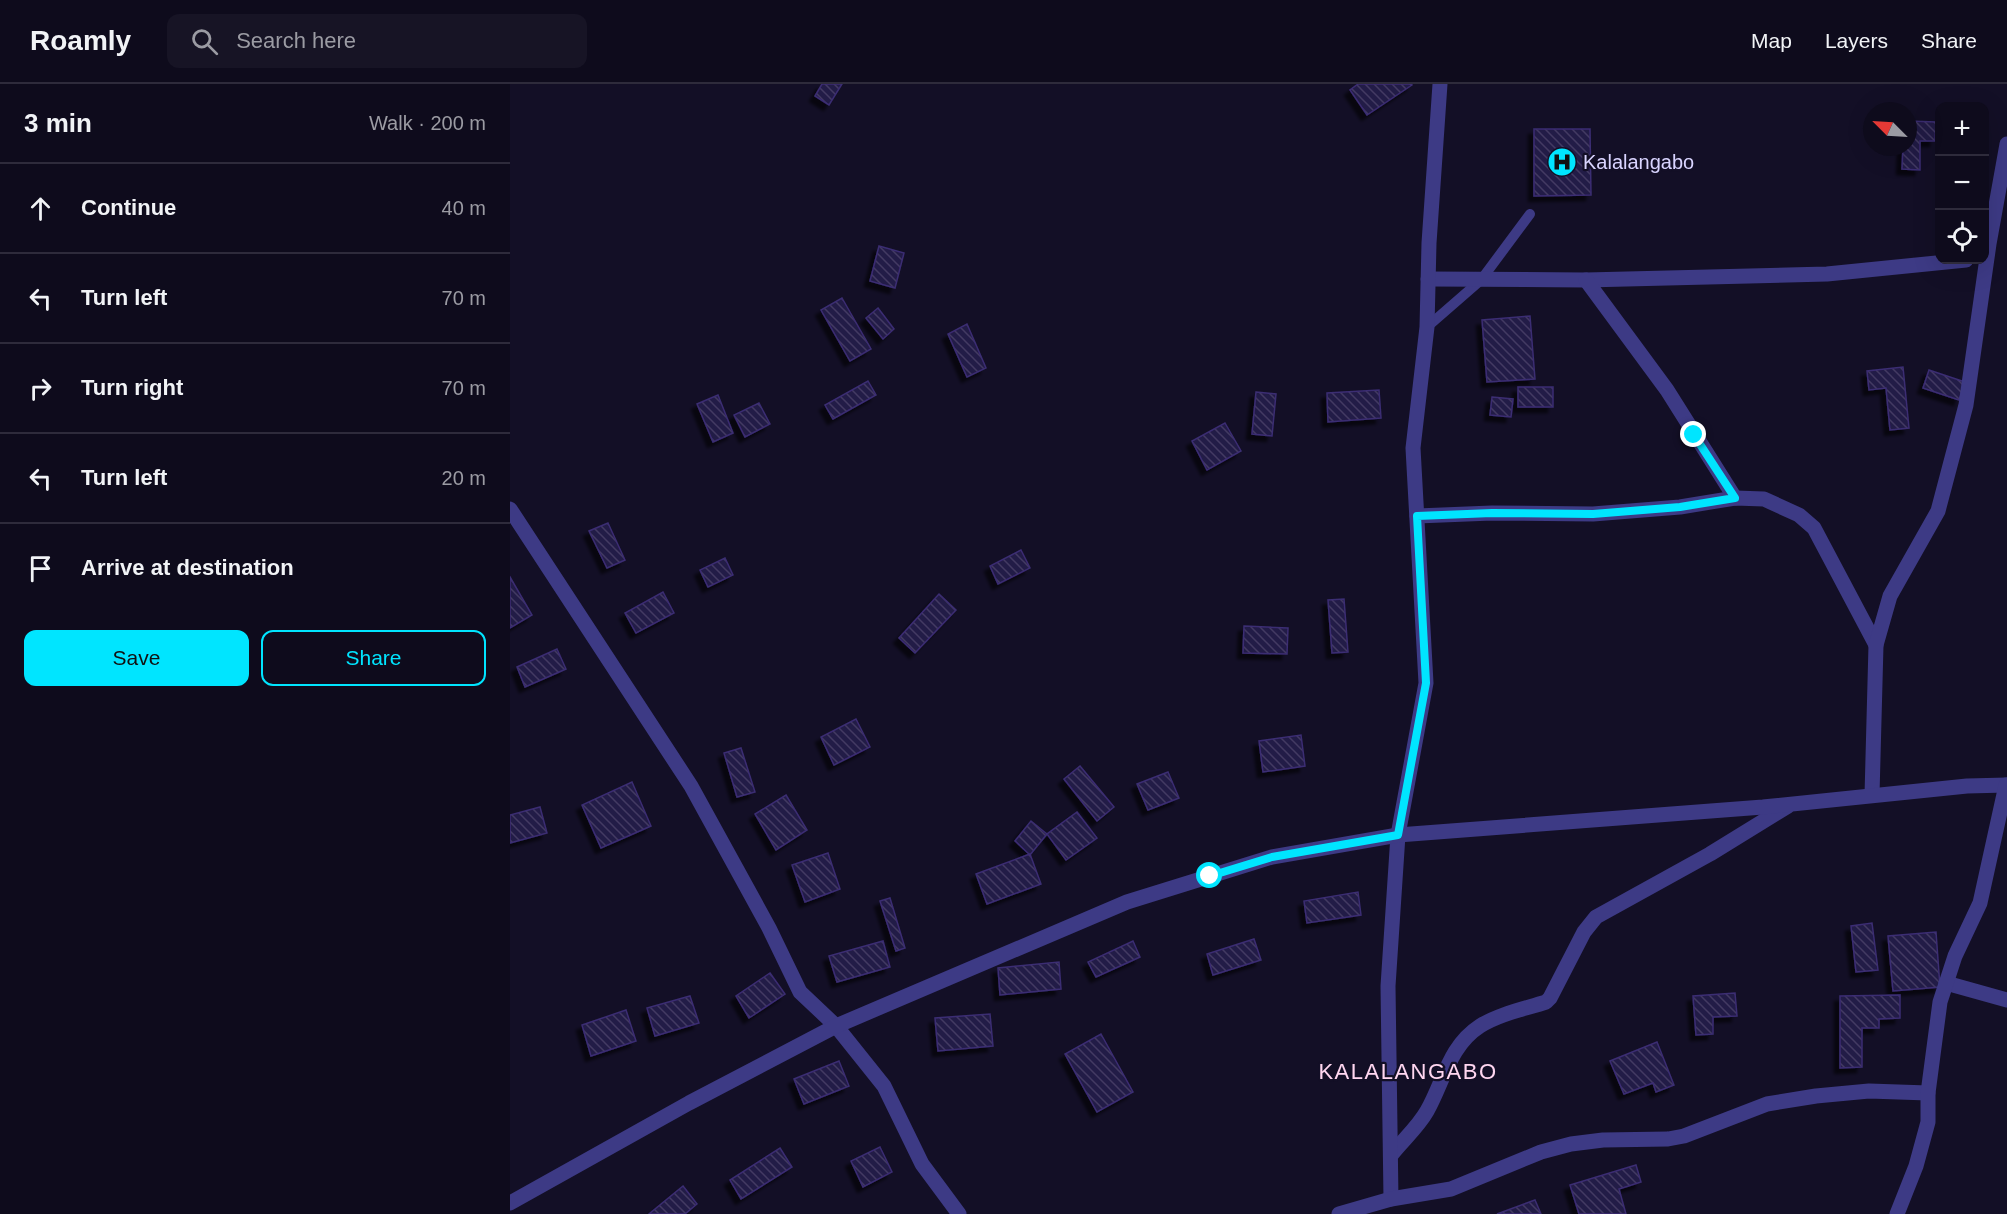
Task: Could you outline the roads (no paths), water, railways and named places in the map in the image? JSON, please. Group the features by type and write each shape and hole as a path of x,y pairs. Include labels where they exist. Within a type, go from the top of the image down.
{"street":[{"path":"1391,1199 1388,986 1398,835 1426,683 1413,448 1427,327 1440,84"},
{"path":"1989,241 2007,144"},
{"path":"1428,279 1586,280 1827,274 1935,263"},
{"path":"1872,795 1876,645 1890,596 1938,511 1966,405 1985,264"},
{"path":"1586,280 1667,390 1735,498"},
{"path":"1417,516 1492,513 1593,514 1680,507 1735,498 1764,499 1799,515 1814,528 1876,645"},
{"path":"510,509 691,786 769,928 800,992 836,1026 884,1086 922,1164 959,1214"},
{"path":"510,1203 689,1103 836,1026 1127,902 1272,857 1398,835 1792,804 1967,786 2007,785 1980,903 1955,956 1940,1002 1928,1093 1928,1122 1923,1144 1897,1214"},
{"path":"1392,1154 1427,1112 1448,1064 1461,1042 1482,1025 1496,1018 1546,1002 1584,932 1596,917 1710,854 1792,804"},
{"path":"1946,983 2007,1000"},
{"path":"1339,1214 1391,1199 1451,1189 1541,1152 1571,1144 1603,1140 1684,1137 1767,1104 1816,1096 1869,1091 1928,1093"}],"lane":[{"path":"1427,327 1481,280 1530,214"}],"place":[{"name":"Kalalangabo","path":"1562,162"}],"district":[{"name":"KALALANGABO","path":"1408,1071"}]}
